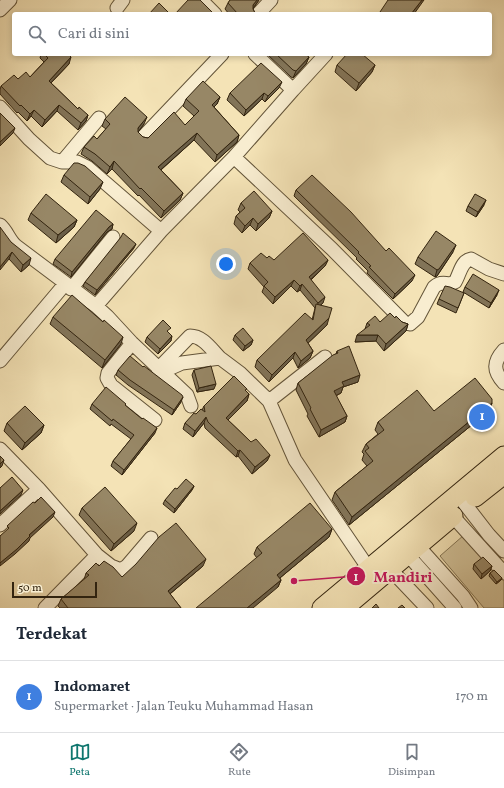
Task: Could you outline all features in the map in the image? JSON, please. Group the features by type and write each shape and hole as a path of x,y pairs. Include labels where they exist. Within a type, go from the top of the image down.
{"highway":[{"path":"322,608 381,566 455,506 504,456"},
{"path":"455,506 504,474"},
{"path":"344,608 381,566"}],"street":[{"path":"0,10 10,0"},
{"path":"201,0 213,12"},
{"path":"260,12 271,0"},
{"path":"143,137 220,56"},
{"path":"257,56 293,90"},
{"path":"96,306 161,231 234,157 324,56"},
{"path":"0,107 45,154 55,161 76,162 87,168 161,231"},
{"path":"62,162 99,118"},
{"path":"234,157 332,249 405,323 410,324 418,317 434,287 443,282 450,284 455,282 464,263 468,259 504,274"},
{"path":"0,225 6,230 12,242 16,246 96,306 107,316 132,343 187,395 191,406"},
{"path":"0,361 113,237"},
{"path":"160,370 190,336 197,336 206,342 220,358 240,373 269,401 295,460 381,566 427,608"},
{"path":"132,343 108,373 107,378 111,385 155,420"},
{"path":"504,350 497,357 495,364 496,371 504,383"},
{"path":"269,401 325,357"},
{"path":"160,370 182,363 220,358"},
{"path":"0,449 39,489 97,555 111,566 121,570 127,566 151,538"},
{"path":"0,525 39,489"},
{"path":"455,506 489,535 504,551"},
{"path":"455,506 504,572"},
{"path":"408,545 454,608"},
{"path":"408,545 463,596 471,608"},
{"path":"45,608 97,555"}],"shaded area":[{"path":"472,528 504,565 504,608 484,608 440,556"}],"building":[{"path":"188,0 200,0 212,12 177,12"},
{"path":"230,0 257,0 253,5 254,12 236,12 228,3"},
{"path":"388,0 422,0 413,12 380,12"},
{"path":"159,3 168,12 151,12"},
{"path":"46,56 71,57 49,81 78,109 79,107 88,115 81,123 59,105 45,120 34,110 30,114 1,86 14,75 18,79 26,72 30,77 48,58"},
{"path":"278,56 309,57 296,71"},
{"path":"345,56 364,56 375,65 359,83 337,65"},
{"path":"261,63 282,82 268,96 264,93 246,110 230,93"},
{"path":"203,81 220,97 212,105 239,135 217,155 197,133 158,167 183,193 164,211 141,188 140,189 114,161 110,167 84,147 94,136 97,139 110,124 105,119 125,97 147,117 138,128 138,132 143,137 148,138 174,112 185,125 199,111 186,99"},
{"path":"0,113 15,128 0,142"},
{"path":"74,163 85,166 103,182 90,197 64,175"},
{"path":"312,175 351,212 386,251 389,248 415,275 395,294 369,267 371,266 358,253 359,252 296,190"},
{"path":"254,191 272,211 258,224 253,218 245,226 236,216 245,208 241,203"},
{"path":"46,194 77,220 58,235 31,213"},
{"path":"475,194 486,200 478,212 468,206"},
{"path":"96,210 113,224 72,272 55,259"},
{"path":"0,227 11,242 31,258 23,265 12,252 0,267"},
{"path":"436,231 456,245 437,270 418,257"},
{"path":"123,233 136,244 97,290 85,282"},
{"path":"303,233 328,260 309,277 325,297 318,303 302,284 300,286 294,280 275,297 264,286 268,282 250,263 261,253 267,258 269,256 274,260"},
{"path":"473,274 499,290 491,303 465,287"},
{"path":"445,286 464,293 458,308 439,299"},
{"path":"72,295 123,337 105,360 53,317"},
{"path":"316,304 332,308 329,318 306,340 313,351 301,361 295,352 272,375 257,360 305,313 313,320"},
{"path":"390,313 395,318 396,316 402,322 408,324 386,344 378,335 357,335 370,325 367,323 375,316 380,322"},
{"path":"163,320 171,328 167,331 172,336 160,349 147,337"},
{"path":"243,328 253,340 245,346 235,335"},
{"path":"349,346 360,375 342,382 344,386 334,391 347,416 321,430 298,383 333,355 338,353 337,351"},
{"path":"130,356 182,395 183,397 174,410 118,370"},
{"path":"211,366 216,384 199,388 194,370"},
{"path":"234,376 247,389 245,390 249,394 226,418 251,442 256,439 270,455 255,467 240,450 238,451 208,422 206,417 195,431 185,423 194,413 196,414 201,409 205,412 204,406"},
{"path":"475,378 492,399 492,403 352,517 335,492 373,461 365,451 369,448 366,444 384,430 378,422 417,390 434,411"},
{"path":"106,387 142,419 143,418 157,428 124,470 113,461 134,435 113,419 112,421 92,404"},
{"path":"25,406 44,425 25,443 7,423"},
{"path":"0,456 4,460 0,464"},
{"path":"12,477 23,490 0,511 0,488"},
{"path":"186,479 194,486 175,509 165,500 175,488 177,489"},
{"path":"105,487 137,523 114,544 82,508"},
{"path":"41,497 55,512 29,535 30,536 17,549 0,563 0,536 9,528 7,526 33,502 35,503"},
{"path":"310,503 332,529 277,575 281,580 247,608 196,608 262,553 257,547"},
{"path":"176,523 206,559 168,591 181,608 68,608 61,599 89,575 86,573 96,563 99,566 104,561 113,567 122,577 136,564 159,537"},
{"path":"483,557 492,566 482,574 474,564"},
{"path":"494,570 502,578 497,582 490,573"},
{"path":"376,604 379,608 372,608"},
{"path":"402,605 405,608 398,608"}],"place":[{"name":"Indomaret","path":"482,417"},
{"name":"Mandiri","path":"294,581"}]}
